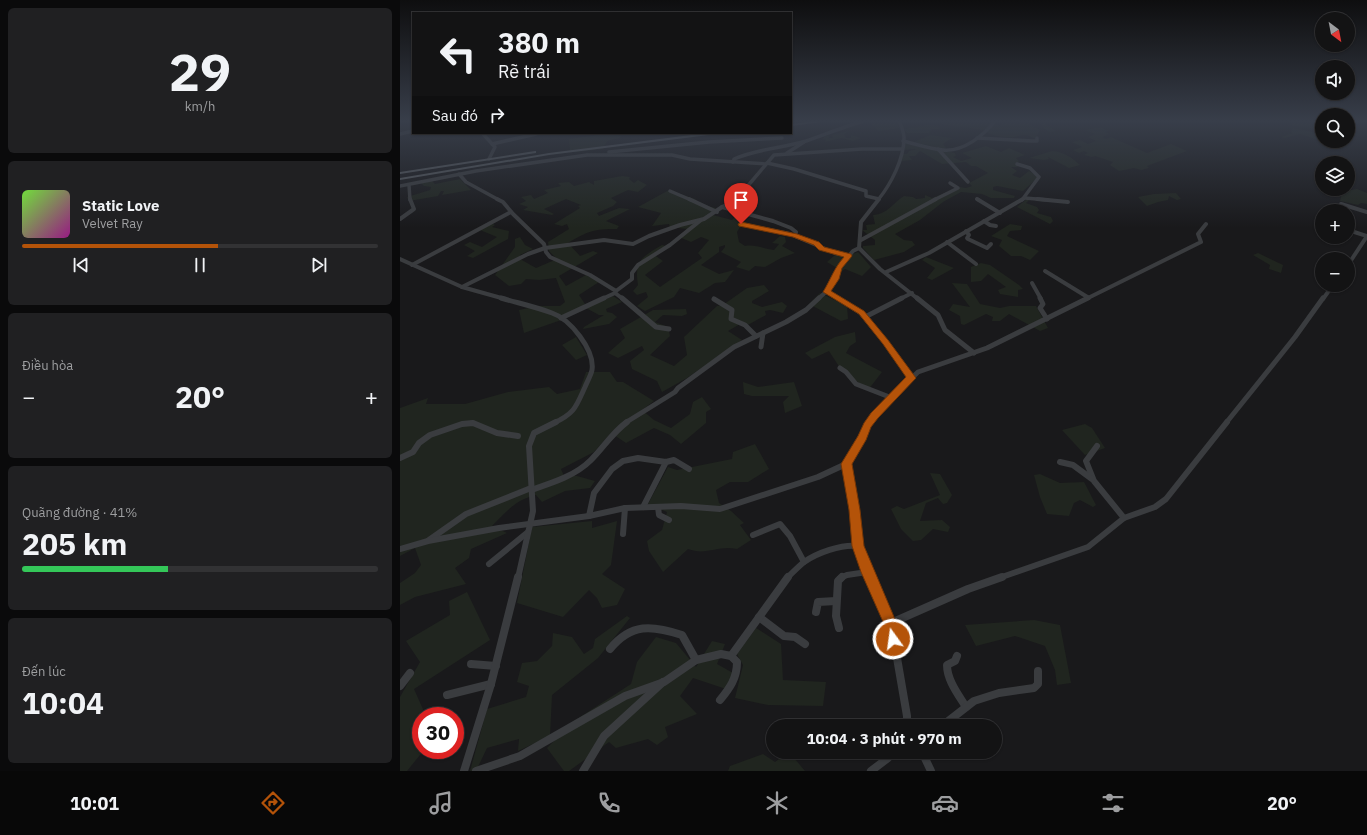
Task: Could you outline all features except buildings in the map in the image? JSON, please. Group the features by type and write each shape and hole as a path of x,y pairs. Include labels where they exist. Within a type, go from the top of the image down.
{"main road":[{"path":"400,173 516,156"},
{"path":"400,179 481,166 529,156"}],"street":[{"path":"401,185 409,185 476,171 587,156"},
{"path":"676,156 690,159 767,163 794,169 866,191 866,196 879,199"},
{"path":"733,162 734,159 741,156"},
{"path":"561,318 615,292 632,279 632,273 638,265 670,245 702,220 717,212 722,207 739,201 746,188 773,156"},
{"path":"428,540 466,514 531,489 566,478 580,470 591,460 620,427 675,392 684,383 734,347 786,322 806,310 827,292 835,279 838,267 859,248 859,226 888,188 899,156"},
{"path":"944,156 968,182"},
{"path":"886,272 924,255 1025,198 1029,189 1039,177 1035,171 1026,166 1017,164"},
{"path":"476,171 481,166"},
{"path":"459,174 466,182 504,202 511,212 544,244 546,252 550,257 590,274 634,307 656,327 668,329"},
{"path":"860,240 958,188 950,183"},
{"path":"400,219 414,209 409,198 409,185"},
{"path":"670,191 690,198 702,206 717,212"},
{"path":"1025,198 1068,202"},
{"path":"977,199 1000,213"},
{"path":"722,207 784,225 795,230 795,235"},
{"path":"1355,208 1367,212"},
{"path":"412,265 467,237 476,230 511,212"},
{"path":"462,287 528,254 545,248 604,240 633,244 649,236 702,220"},
{"path":"984,221 990,225 996,226"},
{"path":"741,224 795,235 816,243 822,248 849,256"},
{"path":"401,550 428,540 589,516 626,508 658,507 720,509 818,477 846,464 874,415 911,378 923,370 974,353 1047,319 1200,242 1198,234 1206,224"},
{"path":"966,231 970,235 967,238 968,239 987,248 990,247 991,244"},
{"path":"1355,232 1367,236 1355,254"},
{"path":"947,242 976,264"},
{"path":"859,248 880,269 886,272 938,315 945,330 968,346 974,353"},
{"path":"400,260 462,287 553,313 561,318 584,340 591,357 592,370 575,409 565,418 534,433 529,446 533,511 514,596 496,666 464,771"},
{"path":"1045,271 1089,298"},
{"path":"1032,283 1043,304 1040,308 1047,319"},
{"path":"827,292 865,317 911,378"},
{"path":"891,624 968,589 1088,547 1124,518 1155,507 1166,500 1295,337 1328,292"},
{"path":"865,317 912,293"},
{"path":"714,299 732,310 731,319 745,325 756,336"},
{"path":"761,347 763,333"},
{"path":"840,368 846,372 856,384 892,398"},
{"path":"400,458 413,452 419,443 430,435 462,424 473,423 497,432 518,436"},
{"path":"1094,481 1086,461 1097,446"},
{"path":"589,516 594,493 612,469 623,461 638,458 666,462 674,460 689,469"},
{"path":"643,507 648,493 666,462"},
{"path":"1060,462 1078,467 1094,481 1124,518"},
{"path":"846,464 855,510 858,546 867,572 891,624 908,719"},
{"path":"658,507 659,515 669,520"},
{"path":"623,534 626,508"},
{"path":"753,535 780,524 784,526 804,562"},
{"path":"489,564 528,532"},
{"path":"731,656 785,580 804,562 836,547 850,545 858,546"},
{"path":"839,628 836,616 836,602 839,579 847,575 867,572"},
{"path":"816,612 818,602 836,602"},
{"path":"758,618 784,636 788,638 795,637 805,644"},
{"path":"610,649 617,639 635,629 671,631 682,635 696,660"},
{"path":"583,771 599,742 608,732 664,682 696,660 715,655 731,656 737,662 736,676 728,691 720,700"},
{"path":"956,656 955,661 947,666 947,669 950,678 966,707"},
{"path":"471,664 496,666"},
{"path":"951,719 974,701 999,693 1034,688 1038,684 1038,671"},
{"path":"400,686 410,673"},
{"path":"476,771 520,756 625,696 664,682"},
{"path":"447,695 491,684"},
{"path":"871,771 887,759"},
{"path":"925,759 931,771"}],"shaded area":[{"path":"902,156 915,156 909,156 912,160 900,161"},
{"path":"928,156 956,156 953,157 961,161 972,158 968,156 1022,156 1016,158 1019,161 1015,164 1019,166 1011,167 1017,171 1012,175 1020,178 1029,171 1039,177 1023,191 997,186 993,187 993,190 1015,196 1014,198 991,198 982,194 961,192 943,202 920,220 895,234 904,240 912,241 915,245 904,252 874,260 863,248 863,246 875,245 875,240 862,230 867,230 866,225 875,224 873,215 883,213 904,196 913,197 916,199 925,198 925,195 932,198 960,187 966,188 972,186 969,183 988,173 976,166 971,166 966,162 942,164"},
{"path":"1036,156 1068,156 1080,165 1069,168 1048,157 1049,159 1044,160 1029,158"},
{"path":"1088,156 1174,156 1147,166 1149,168 1141,170 1134,168 1119,171 1110,165 1113,162 1095,156"},
{"path":"622,176 630,177 629,179 634,183 638,180 647,185 638,192 628,190 611,198 617,202 613,206 597,213 599,216 619,208 630,209 606,221 619,226 617,229 591,232 568,243 580,256 593,251 598,253 559,276 566,286 586,275 599,282 579,295 585,304 567,318 524,333 519,310 538,306 560,306 565,302 556,278 539,280 526,279 521,284 509,286 495,275 515,247 515,239 520,237 525,245 533,249 520,255 520,259 536,268 557,259 549,251 548,242 569,229 567,224 562,226 554,224 580,208 578,206 581,205 566,199 544,209 554,214 552,215 523,210 528,207 519,204 526,201 521,197 531,195 534,199 548,193 544,190 561,186 558,183 569,182 574,186 589,182 594,185 594,181"},
{"path":"460,179 471,190 442,195 444,191 441,191 438,196 409,201 407,197 430,190 431,187 424,186 421,183 432,181 435,184"},
{"path":"1355,189 1367,193 1367,204 1361,203 1358,205 1340,201 1341,196 1355,196"},
{"path":"669,190 695,199 702,205 716,208 709,214 732,220 738,214 745,219 737,232 739,242 745,246 756,246 774,250 779,244 772,243 780,236 785,237 786,242 782,246 795,253 781,258 765,267 755,266 749,271 736,267 741,262 721,252 725,245 719,247 719,252 701,265 719,274 734,270 725,282 715,283 699,293 680,288 674,297 645,311 637,306 648,297 646,292 637,295 633,291 638,285 637,270 641,260 662,245 666,246 653,254 663,261 645,275 660,287 702,258 698,253 709,240 701,237 691,242 679,237 687,229 670,227 669,224 652,226 661,213 638,207"},
{"path":"1176,193 1181,199 1177,200 1169,196 1168,200 1147,206 1138,197 1154,194"},
{"path":"1027,199 1029,200 1026,203 1037,207 1039,210 1037,213 1051,217 1053,221 1050,224 1017,207"},
{"path":"491,223 495,225 492,227 509,231 508,239 473,258 467,256 475,251 464,245 470,242 482,247 497,237 480,230"},
{"path":"1010,224 1022,226 1021,230 1010,231 1007,236 1039,251 1030,260 1021,256 1011,256 999,246 1002,240 991,236"},
{"path":"858,252 871,267 862,276 845,269 842,271 827,262 835,255 845,257"},
{"path":"1258,253 1283,265 1281,273 1269,269 1270,265 1253,255"},
{"path":"926,257 954,268 932,280 927,278 935,268 922,260"},
{"path":"981,263 990,265 1019,285 1023,289 1018,290 1018,297 1000,294 998,290 1006,287 988,274 981,281 971,282 971,267"},
{"path":"952,283 967,284 980,304 1000,308 1009,306 1036,306 1048,328 1040,331 1009,314 1000,321 992,321 993,317 986,314 964,325 961,324 960,316 949,310 953,304 970,307"},
{"path":"764,285 769,291 752,301 752,303 762,307 782,302 787,306 783,313 770,310 765,311 766,315 746,326 740,324 728,331 742,340 687,378 662,392 657,381 632,369 630,361 644,350 642,346 618,358 608,353 625,338 620,329 653,310 686,309 687,314 682,316 663,315 655,322 668,327 670,336 650,355 674,366 687,355 684,337 717,306 723,305 747,288"},
{"path":"820,293 847,306 848,319 841,321 809,304"},
{"path":"613,296 622,302 606,309 607,312 612,313 617,317 609,324 583,329 604,315 599,315 586,308"},
{"path":"855,332 856,342 850,346 846,353 882,372 868,390 840,368 829,351 812,359 805,353 835,337"},
{"path":"576,337 587,355 576,360 562,345"},
{"path":"586,372 610,372 617,382 623,382 654,401 642,410 654,420 671,428 690,414 693,402 702,397 711,409 706,412 706,423 681,444 670,435 654,428 626,443 611,433 594,452 561,469 564,476 577,476 595,481 590,488 565,491 542,502 536,495 517,503 492,526 507,533 471,549 469,558 455,568 466,584 415,597 400,605 400,583 415,573 421,565 415,548 400,556 400,408 428,398 426,404 465,404 508,392 549,387 557,394 580,389"},
{"path":"743,382 758,387 794,382 802,406 785,413 783,402 789,396 752,396 744,394"},
{"path":"1085,424 1092,428 1105,448 1085,455 1062,430"},
{"path":"755,444 769,469 748,482 730,482 716,490 719,503 731,511 744,523 740,525 751,540 737,549 724,548 694,551 688,549 663,572 649,551 647,541 662,530 667,512 648,504 668,467 677,470 732,459 733,452"},
{"path":"930,473 940,474 952,495 947,503 943,504 938,498 926,503 920,521 942,520 950,527 948,532 933,529 921,540 913,541 901,529 891,509 897,506 904,509 940,495"},
{"path":"1040,474 1060,483 1084,482 1096,505 1093,507 1080,500 1074,503 1069,516 1047,514 1040,497 1034,475"},
{"path":"592,521 592,528 617,521 611,565 602,574 625,589 617,605 602,608 597,598 589,590 563,617 517,603 532,527"},
{"path":"467,592 490,640 414,689 422,707 412,707 412,759 417,759 407,771 400,771 400,697 420,662 406,641 450,615 449,601"},
{"path":"627,616 630,618 598,658 552,695 550,736 518,751 519,739 487,748 476,771 470,771 487,709 526,697 529,686 517,682 522,663 537,661 552,646 553,633 572,637 584,654 593,648 595,639"},
{"path":"1034,620 1060,625 1071,683 1057,685 1055,670 1045,646 1015,636 976,646 965,625"},
{"path":"756,628 781,644 783,680 826,682 823,706 768,705 735,698 743,665 737,654"},
{"path":"656,637 676,643 696,667 712,641 725,644 717,664 733,673 726,689 693,678 680,696 697,714 665,727 668,737 657,745 648,739 616,748 609,742 569,771 564,771 547,748 574,721 631,684 637,662"},
{"path":"763,754 766,756 766,759 770,759 775,762 779,759 795,759 805,771 728,771 730,766"}],"route":[{"path":"741,224 795,235 819,244 822,248 849,256 838,267 835,279 827,292 830,292 861,313 886,342 911,378 874,415 867,425 851,458 846,464 855,510 858,546 867,572 891,624 893,639"}]}
